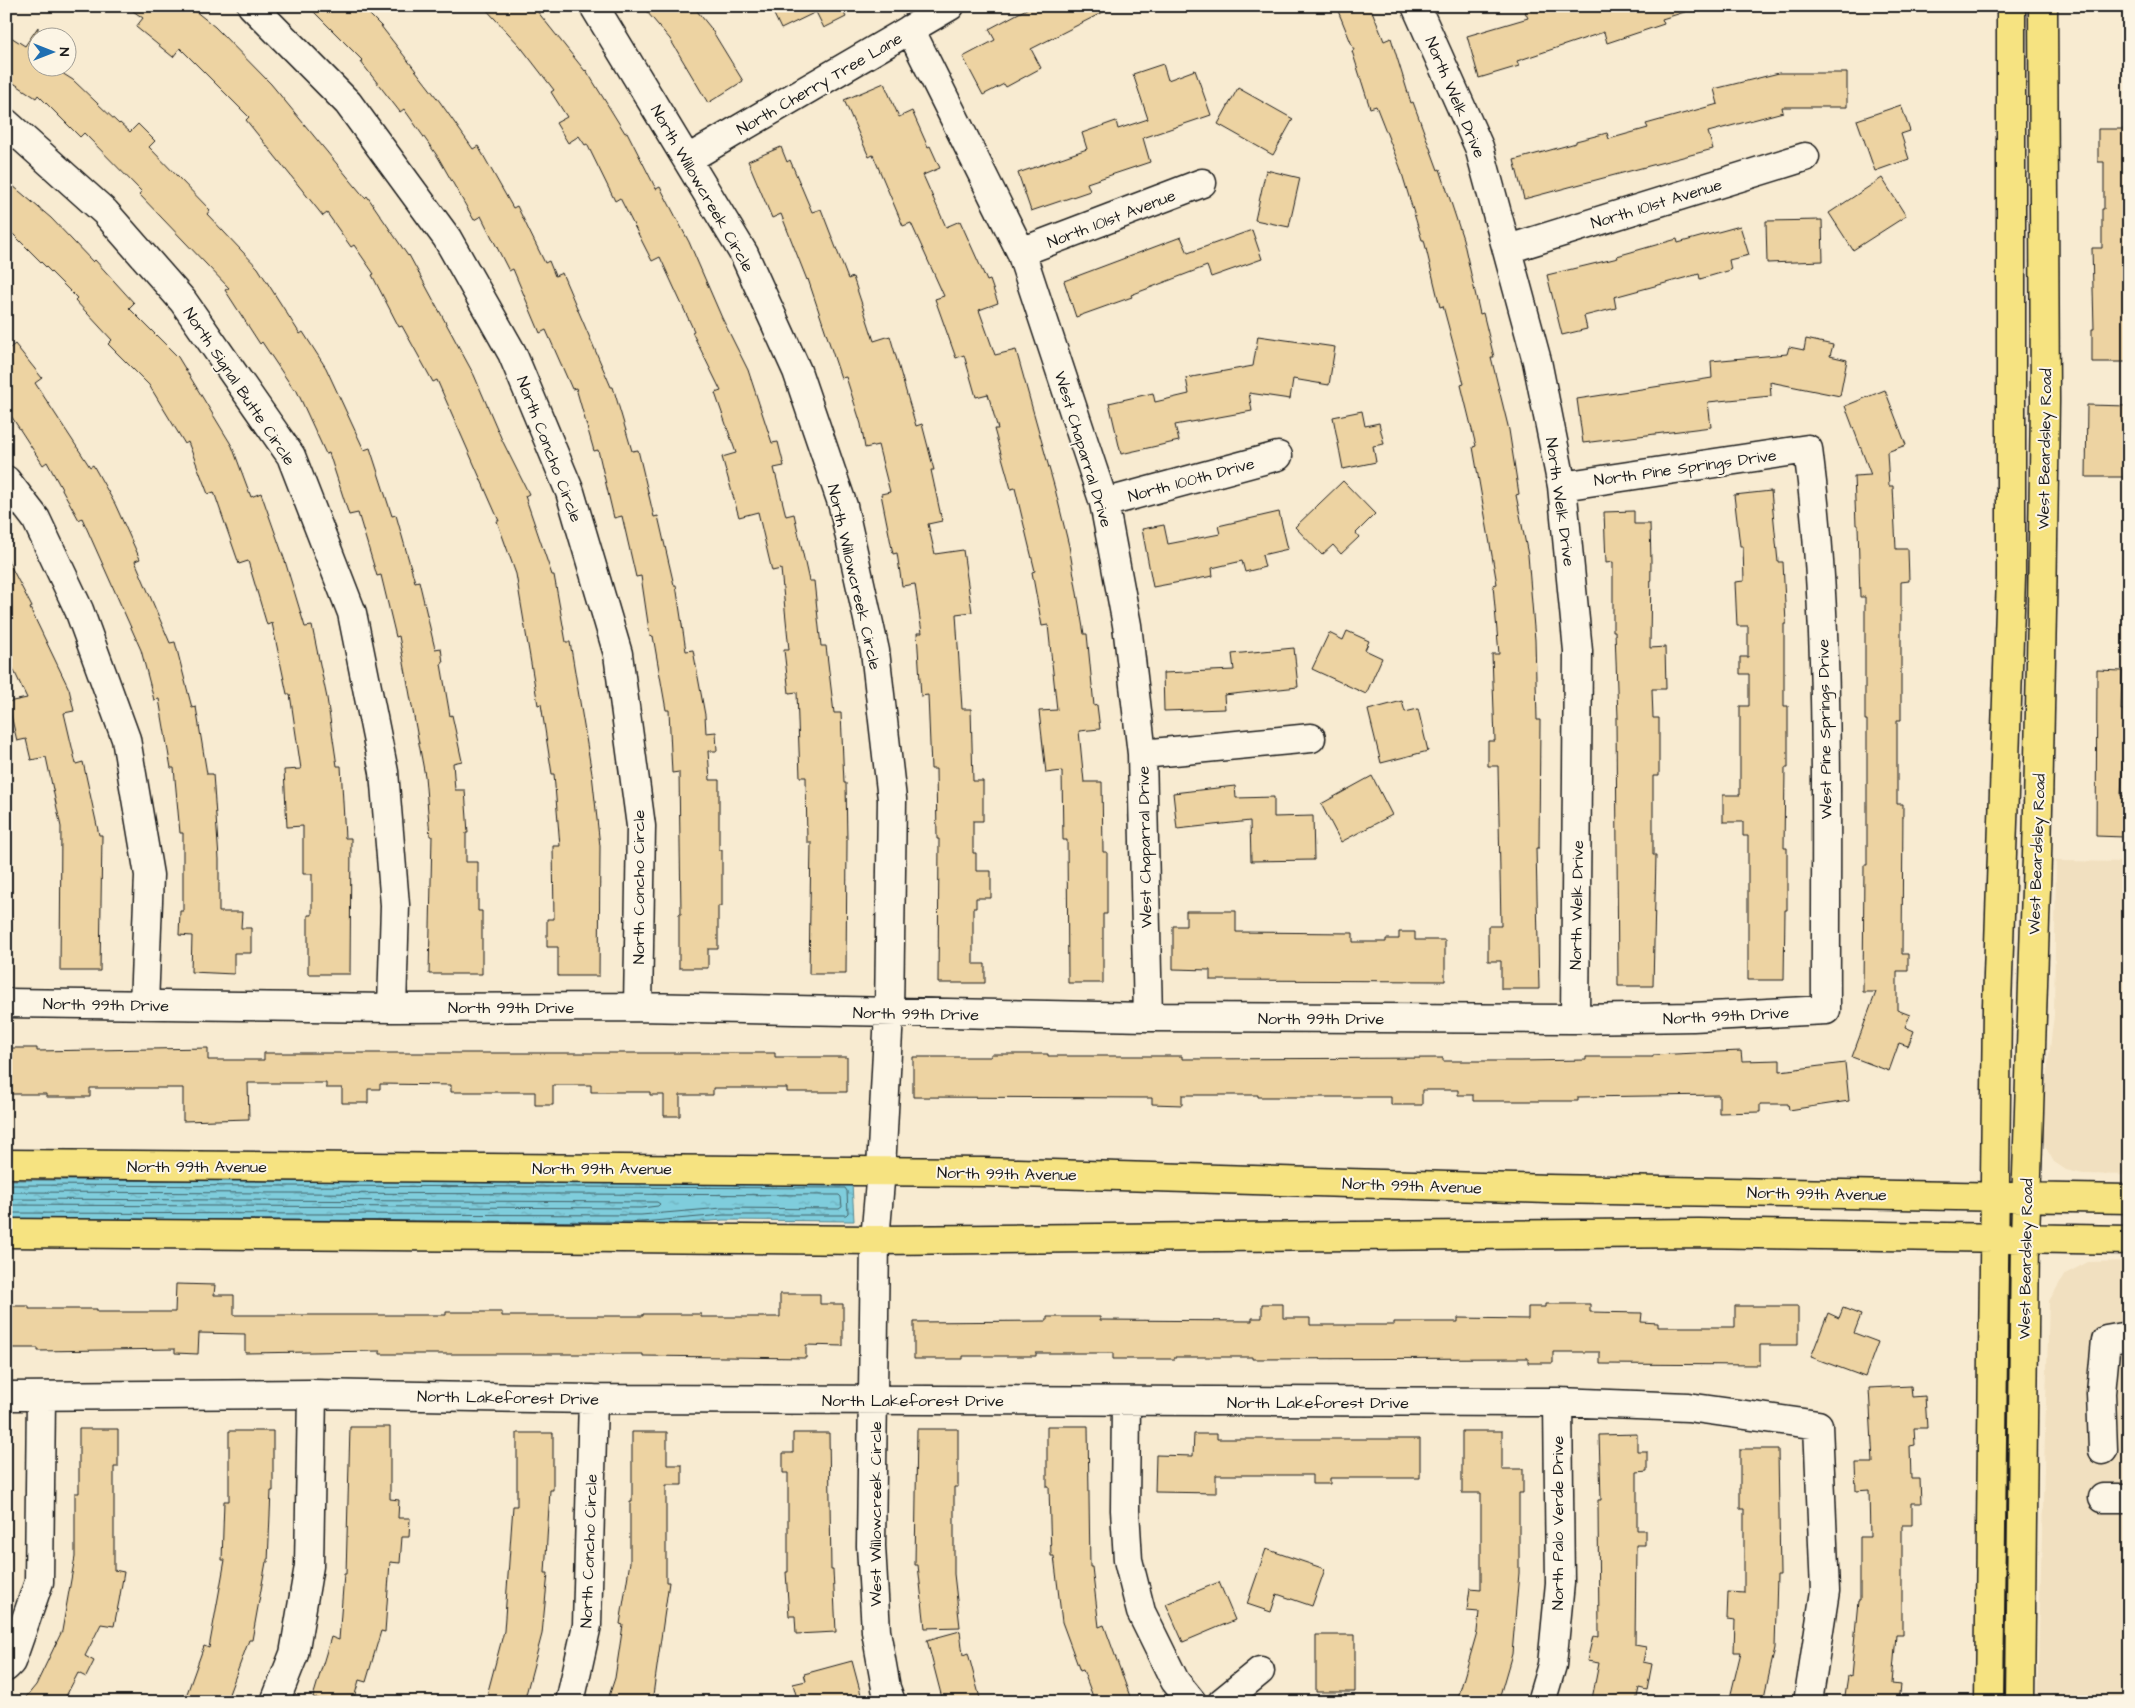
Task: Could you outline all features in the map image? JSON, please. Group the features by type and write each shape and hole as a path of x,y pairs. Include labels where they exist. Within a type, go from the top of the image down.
{"main road":[{"name":"West Beardsley Road","path":"2010,6 2011,577 1997,1006 2010,1197"},
{"name":"West Beardsley Road","path":"1988,1702 2010,1197 2037,857 2045,401 2044,6"},
{"path":"2011,577 2042,575"},
{"name":"North 99th Avenue","path":"6,1164 881,1170 1578,1190 2129,1199"},
{"path":"6,1234 875,1240 1699,1233 2129,1240"},
{"name":"West Beardsley Road","path":"2008,1238 2020,1702"}],"street":[{"name":"North Concho Circle","path":"252,6 348,103 447,238 512,353 570,492 618,654 640,816 638,1006"},
{"name":"North Willowcreek Circle","path":"594,6 744,254 797,371 843,506 875,651 892,799 889,1013 878,1206"},
{"name":"North Cherry Tree Lane","path":"688,159 950,6"},
{"name":"North Welk Drive","path":"1423,8 1480,147 1537,361 1562,486 1578,652 1575,1019"},
{"name":"West Chaparral Drive","path":"910,30 1021,252 1104,503 1127,625 1142,754 1148,1017"},
{"name":"North Signal Butte Circle","path":"6,122 105,212 183,301 291,456 352,613 384,772 395,905 392,1008"},
{"name":"North 101st Avenue","path":"1508,249 1805,158"},
{"name":"North 101st Avenue","path":"1021,252 1202,183"},
{"name":"North Pine Springs Drive","path":"1562,486 1808,449"},
{"name":"West Pine Springs Drive","path":"1808,449 1820,560 1824,661 1826,1010"},
{"name":"North 100th Drive","path":"1104,503 1278,456"},
{"path":"6,480 36,519 79,610 126,739 149,875 144,1005"},
{"path":"1142,754 1311,738"},
{"name":"North 99th Drive","path":"6,1003 392,1008 638,1006 889,1013 1148,1017 1575,1019 1693,1017 1826,1010"},
{"name":"West Willowcreek Circle","path":"878,1206 875,1240 871,1546 876,1631 886,1688 891,1702"},
{"path":"2103,1450 2101,1393 2106,1340 2129,1336"},
{"path":"275,1702 294,1654 309,1566 312,1394"},
{"name":"North Lakeforest Drive","path":"6,1396 312,1394 593,1399 1558,1402 1688,1407 1818,1425 1825,1592 1808,1702"},
{"path":"6,1668 11,1662 39,1582 41,1396"},
{"name":"North Concho Circle","path":"570,1702 587,1625 593,1399"},
{"path":"1126,1402 1125,1510 1128,1560 1141,1612 1175,1681 1192,1702"},
{"name":"North Palo Verde Drive","path":"1541,1702 1552,1665 1560,1583 1558,1402"},
{"path":"1222,1702 1260,1671"}],"shaded area":[{"path":"2056,861 2129,862 2129,1175 2083,1174 2066,1170 2054,1162 2045,1146 2042,1131 2042,1112 2054,1015"},
{"path":"2129,1261 2129,1702 2037,1702 2049,1301 2065,1274 2088,1262"}],"water":[{"path":"6,1180 852,1183 854,1221 723,1220 641,1227 6,1224"}],"building":[{"path":"126,6 189,6 215,27 271,84 365,198 367,196 409,255 474,375 502,440 529,494 525,496 552,575 554,575 566,642 570,642 592,774 600,846 599,976 558,976 558,947 547,947 547,919 554,919 553,846 560,846 554,774 552,774 541,704 538,705 516,574 497,521 499,521 437,380 433,382 402,326 399,327 372,275 374,274 354,245 351,247 327,213 323,216 246,120 249,117 180,48 173,57 136,27 143,18"},
{"path":"308,6 361,6 381,26 440,102 473,149 478,146 513,208 517,206 545,263 549,261 555,276 562,273 611,387 613,387 632,451 638,450 654,517 658,516 674,585 676,585 686,651 693,650 705,715 706,733 716,732 717,751 708,751 710,780 719,780 719,850 722,850 722,906 718,906 718,949 708,949 708,968 679,968 679,914 681,914 679,772 672,773 669,710 666,710 653,636 650,637 641,576 636,577 622,516 614,518 598,450 594,451 576,388 572,389 546,330 540,333 513,269 509,271 481,216 474,220 438,157 404,109 400,112 361,62 363,61"},
{"path":"483,6 533,6 586,70 625,133 627,132 656,189 660,187 689,242 722,318 748,370 772,443 778,442 784,466 774,468 786,516 794,514 809,581 814,581 821,646 826,646 834,713 841,713 844,783 846,783 846,974 809,974 811,842 807,842 806,777 800,777 797,692 789,693 784,650 789,650 781,569 772,571 758,512 739,517 722,457 736,453 715,393 721,391 692,332 694,331 660,257 652,261 620,198 615,201 587,144 585,145 579,136 568,143 556,123 567,117 551,92 554,90 520,46"},
{"path":"642,6 693,6 710,27 743,81 708,103 670,39"},
{"path":"770,6 840,6 846,17 824,28 816,12 781,29"},
{"path":"1032,6 1115,6 1031,49 1041,68 1006,87 1004,84 983,95 963,57 995,40 989,29"},
{"path":"1336,6 1370,6 1384,41 1391,38 1411,103 1413,102 1438,170 1440,169 1463,239 1480,314 1483,313 1494,357 1491,357 1509,430 1519,494 1516,495 1528,555 1535,640 1537,720 1540,720 1539,848 1536,848 1539,989 1501,989 1501,961 1488,961 1488,926 1501,926 1498,766 1488,766 1488,741 1495,741 1492,654 1499,654 1493,585 1497,584 1473,447 1476,446 1461,385 1464,384 1443,306 1440,307 1424,240 1422,240 1400,167 1376,106 1370,108 1352,51 1354,50"},
{"path":"1542,6 1690,6 1691,10 1662,19 1664,24 1607,43 1604,32 1517,61 1519,66 1479,78 1467,36 1528,18 1525,12"},
{"path":"6,34 25,46 28,42 28,78 70,78 119,124 130,132 138,124 155,141 149,147 210,210 207,214 258,268 300,334 303,332 326,368 364,450 370,448 392,516 396,515 415,582 419,581 435,649 441,648 443,663 441,664 450,716 452,715 462,761 453,763 455,790 465,790 468,833 466,833 466,862 478,862 478,911 482,911 482,974 429,974 432,836 430,836 425,776 399,636 396,637 381,575 377,576 358,513 349,515 329,453 326,454 296,389 294,390 262,342 260,344 225,290 229,288 139,194 142,192 84,133 80,137 38,95 36,98 6,78"},
{"path":"1163,64 1168,80 1195,70 1211,115 1143,138 1150,162 1087,183 1090,191 1031,211 1018,173 1087,149 1082,133 1116,121 1118,129 1148,119 1133,74"},
{"path":"1779,73 1847,73 1847,107 1782,107 1783,112 1708,132 1713,149 1524,199 1514,160 1607,133 1609,139 1648,128 1646,124 1718,104 1714,89"},
{"path":"884,83 899,117 912,111 928,147 930,146 940,168 923,175 946,227 960,221 987,281 990,280 998,303 979,310 995,355 1016,350 1069,546 1084,634 1087,634 1094,706 1097,705 1100,729 1079,731 1084,782 1102,782 1103,852 1107,852 1107,914 1103,914 1103,983 1068,983 1067,840 1063,840 1062,771 1046,773 1039,711 1057,710 1048,625 1042,626 1032,572 1035,571 1015,488 1011,489 994,429 998,429 988,394 976,397 964,355 956,358 935,299 944,296 911,223 903,226 873,155 869,157 844,100"},
{"path":"1238,88 1293,119 1273,155 1218,124"},
{"path":"1901,105 1910,131 1901,134 1909,159 1875,171 1857,120"},
{"path":"2098,129 2129,129 2129,362 2092,362 2092,329 2094,329 2092,248 2102,248 2102,209 2104,209 2104,162 2098,162"},
{"path":"781,147 787,162 790,160 812,212 821,209 848,279 853,277 874,341 890,336 916,426 922,424 934,470 931,470 942,521 928,524 935,554 963,550 972,612 956,614 962,709 971,709 973,781 983,781 983,821 973,821 973,853 976,853 976,871 991,871 991,898 976,898 976,908 973,908 973,964 985,964 985,983 938,983 939,839 937,839 936,769 931,769 928,695 921,696 917,633 922,633 915,584 902,586 897,553 893,554 881,494 890,492 878,445 865,448 861,424 846,377 841,378 808,279 781,214 772,218 748,161"},
{"path":"1266,170 1300,178 1289,227 1255,220"},
{"path":"1882,178 1906,216 1853,250 1829,213"},
{"path":"6,180 51,218 93,262 95,260 134,303 129,308 178,357 232,446 251,497 261,493 285,561 305,627 312,626 327,698 337,766 341,766 345,838 351,838 350,974 308,974 308,915 312,915 312,874 303,874 303,826 287,827 284,770 301,769 290,694 287,694 272,623 267,625 248,561 239,564 214,492 208,494 188,442 185,444 149,385 108,344 112,340 75,300 77,298 6,227"},
{"path":"1822,220 1823,261 1767,263 1766,221"},
{"path":"1740,226 1749,255 1729,260 1731,270 1700,279 1699,274 1614,297 1616,308 1584,316 1587,329 1562,335 1547,275 1618,258 1617,256 1677,239 1678,243"},
{"path":"1252,230 1262,259 1211,277 1207,266 1131,295 1132,297 1076,317 1064,281 1181,237 1188,253"},
{"path":"1258,336 1335,347 1329,385 1293,379 1290,399 1249,393 1252,411 1175,425 1179,441 1121,454 1109,403 1153,393 1155,402 1189,394 1186,378 1253,366"},
{"path":"1806,339 1833,345 1830,356 1847,360 1840,396 1770,382 1771,396 1708,402 1711,427 1583,443 1577,399 1712,378 1711,361 1787,354 1789,347 1804,350"},
{"path":"15,344 42,378 35,383 90,467 93,465 115,504 140,559 135,561 170,643 175,642 192,708 196,707 207,774 213,774 219,859 219,912 242,912 241,928 251,928 251,953 234,953 234,974 191,972 192,936 179,935 180,911 183,911 183,833 180,833 174,768 171,768 159,699 154,700 141,650 82,518 79,520 47,462 43,465 6,408 6,351"},
{"path":"1885,390 1906,445 1887,452 1889,486 1893,486 1896,549 1908,549 1909,581 1901,582 1901,720 1897,720 1897,804 1903,804 1902,954 1908,954 1908,971 1897,971 1897,1010 1910,1015 1905,1027 1914,1031 1908,1046 1899,1043 1889,1071 1852,1057 1876,992 1863,992 1864,865 1867,865 1865,597 1860,597 1858,525 1856,525 1854,476 1871,475 1845,406"},
{"path":"2087,405 2129,406 2129,477 2086,477"},
{"path":"1362,411 1365,426 1379,423 1384,444 1373,446 1376,462 1343,469 1333,417"},
{"path":"1343,481 1375,514 1356,533 1359,537 1341,554 1333,545 1322,555 1295,527"},
{"path":"1771,491 1778,562 1783,562 1786,624 1784,624 1784,706 1788,706 1788,768 1785,768 1784,848 1787,848 1787,910 1785,910 1784,980 1748,980 1748,836 1743,836 1743,822 1723,822 1723,795 1740,795 1740,706 1749,706 1749,674 1740,674 1740,657 1748,657 1748,626 1737,626 1735,582 1744,581 1743,546 1740,546 1734,495"},
{"path":"1634,511 1634,524 1650,524 1650,648 1665,647 1666,689 1652,689 1653,718 1659,718 1659,776 1653,776 1653,855 1656,855 1653,986 1618,986 1616,718 1618,718 1615,631 1613,631 1613,562 1606,563 1604,512"},
{"path":"1279,512 1288,549 1262,555 1265,567 1245,572 1242,561 1212,568 1213,576 1153,587 1142,529 1164,525 1168,544 1220,534 1218,526"},
{"path":"6,557 32,607 30,608 69,689 74,711 64,713 76,764 83,762 99,835 102,835 100,971 60,971 61,827 46,757 31,760 26,739 17,741 8,702 27,698 6,654"},
{"path":"1347,631 1369,641 1365,650 1382,658 1366,694 1312,669 1329,633 1343,640"},
{"path":"1294,648 1298,687 1224,695 1225,709 1164,711 1163,673 1234,670 1232,654"},
{"path":"2097,670 2122,671 2121,710 2125,710 2121,796 2125,796 2124,837 2096,836"},
{"path":"1402,701 1405,712 1418,709 1428,751 1381,763 1368,710"},
{"path":"1372,776 1392,815 1341,842 1321,804"},
{"path":"1235,786 1236,798 1274,797 1274,817 1313,816 1314,860 1251,861 1250,821 1177,829 1173,793"},
{"path":"1186,911 1236,911 1236,932 1353,933 1353,942 1386,942 1386,939 1399,939 1399,932 1415,932 1415,940 1445,940 1445,981 1210,980 1210,970 1173,969 1173,926 1186,926"},
{"path":"6,1048 37,1048 37,1051 208,1048 208,1060 264,1060 264,1053 775,1053 775,1057 847,1057 847,1092 787,1092 787,1088 713,1088 713,1095 680,1095 680,1116 664,1116 664,1095 650,1095 650,1092 591,1092 591,1085 553,1085 553,1105 535,1105 535,1092 451,1092 451,1085 380,1084 380,1089 368,1089 368,1103 342,1103 342,1088 326,1088 326,1083 248,1083 249,1119 183,1121 183,1088 90,1088 90,1097 46,1097 46,1094 6,1094"},
{"path":"1741,1051 1742,1061 1780,1060 1780,1071 1845,1063 1849,1101 1789,1110 1788,1104 1760,1104 1760,1112 1719,1113 1719,1095 1578,1097 1578,1101 1473,1101 1473,1095 1458,1095 1458,1090 1422,1090 1422,1105 1391,1105 1391,1097 1182,1095 1182,1105 1152,1104 1152,1098 913,1097 913,1057 991,1057 991,1054 1048,1054 1048,1056 1182,1056 1182,1059 1443,1058 1443,1061 1519,1061 1586,1060 1586,1057 1653,1057 1653,1055"},
{"path":"176,1284 215,1285 214,1295 234,1295 234,1315 446,1315 446,1312 502,1312 502,1316 701,1314 701,1317 780,1317 780,1294 820,1294 820,1304 843,1304 843,1346 806,1345 806,1358 643,1356 643,1354 380,1354 380,1351 245,1353 245,1334 199,1333 198,1354 175,1353 175,1349 38,1351 38,1348 6,1348 6,1306 29,1306 29,1309 97,1309 97,1312 175,1312"},
{"path":"1262,1304 1283,1304 1283,1318 1310,1318 1310,1325 1394,1325 1394,1322 1458,1322 1458,1318 1528,1319 1528,1307 1545,1307 1545,1304 1590,1304 1590,1312 1642,1313 1641,1322 1658,1323 1658,1327 1735,1327 1735,1306 1798,1306 1798,1345 1760,1345 1760,1365 1600,1364 1600,1352 1553,1352 1553,1363 1528,1363 1528,1358 1252,1359 1252,1357 1175,1357 1175,1359 1113,1359 1113,1353 1036,1353 1036,1356 963,1356 963,1359 914,1359 914,1322 1047,1321 1047,1317 1100,1317 1100,1320 1252,1321 1252,1318 1262,1318"},
{"path":"1843,1308 1861,1315 1854,1333 1878,1342 1865,1377 1811,1357 1828,1313 1839,1318"},
{"path":"1911,1386 1912,1397 1925,1396 1927,1428 1914,1428 1915,1445 1910,1446 1911,1479 1920,1479 1921,1503 1912,1503 1912,1525 1902,1525 1902,1635 1896,1635 1892,1684 1900,1685 1898,1702 1844,1702 1848,1676 1851,1677 1858,1601 1860,1601 1860,1537 1870,1537 1869,1490 1856,1491 1855,1463 1873,1463 1869,1388"},
{"path":"1047,1426 1088,1426 1090,1567 1092,1567 1099,1627 1104,1625 1132,1702 1095,1702 1083,1670 1080,1671 1062,1622 1054,1556 1051,1556 1049,1487 1047,1487"},
{"path":"350,1427 390,1427 390,1499 399,1500 398,1518 410,1518 409,1537 402,1537 400,1563 390,1562 385,1632 381,1631 366,1682 359,1680 353,1702 328,1702 313,1697 331,1637 339,1640 344,1574 346,1574"},
{"path":"79,1429 118,1429 118,1467 114,1467 114,1570 124,1572 114,1626 101,1624 85,1656 94,1661 86,1677 78,1673 63,1702 22,1702 36,1685 62,1631 75,1557 75,1493 79,1493"},
{"path":"917,1429 958,1429 958,1487 954,1487 954,1574 960,1627 925,1628 918,1565 915,1565"},
{"path":"229,1431 273,1431 273,1491 271,1491 268,1562 266,1562 252,1640 249,1640 226,1702 184,1702 204,1646 209,1648 225,1560 222,1560 224,1501 229,1501"},
{"path":"1462,1431 1502,1431 1502,1469 1523,1469 1523,1493 1519,1493 1519,1573 1512,1654 1498,1702 1457,1702 1477,1632 1479,1612 1467,1611 1470,1588 1481,1589 1481,1493 1462,1493"},
{"path":"632,1432 667,1432 667,1465 682,1465 682,1485 666,1485 666,1582 669,1582 652,1702 607,1702 615,1678 623,1625 620,1624 630,1562"},
{"path":"517,1433 553,1433 553,1490 550,1490 545,1573 548,1573 542,1634 524,1702 497,1702 486,1699 504,1631 513,1506 517,1506"},
{"path":"793,1433 829,1433 831,1570 833,1570 836,1632 796,1634 795,1616 789,1616 786,1572 788,1572 788,1473 783,1473 783,1453 793,1453"},
{"path":"1194,1434 1217,1434 1217,1439 1420,1439 1420,1478 1330,1478 1330,1484 1312,1484 1312,1475 1216,1475 1216,1493 1155,1492 1156,1455 1193,1456"},
{"path":"1637,1434 1637,1451 1647,1451 1647,1471 1637,1472 1637,1530 1645,1530 1645,1545 1636,1545 1635,1645 1646,1647 1643,1662 1652,1664 1647,1690 1639,1688 1636,1702 1603,1702 1592,1699 1599,1663 1587,1661 1593,1636 1599,1637 1598,1500 1601,1500 1599,1435"},
{"path":"1740,1449 1778,1449 1780,1575 1777,1575 1775,1648 1763,1702 1729,1702 1741,1652 1734,1652 1735,1620 1727,1619 1728,1592 1744,1593 1744,1509 1740,1509"},
{"path":"1266,1549 1325,1569 1312,1606 1277,1594 1271,1612 1247,1604"},
{"path":"1219,1582 1235,1620 1183,1642 1166,1604"},
{"path":"960,1631 963,1655 968,1653 981,1702 943,1702 927,1640"},
{"path":"1316,1635 1355,1635 1355,1692 1316,1692"},
{"path":"852,1661 863,1702 798,1702 793,1684 806,1681 804,1674"}]}
